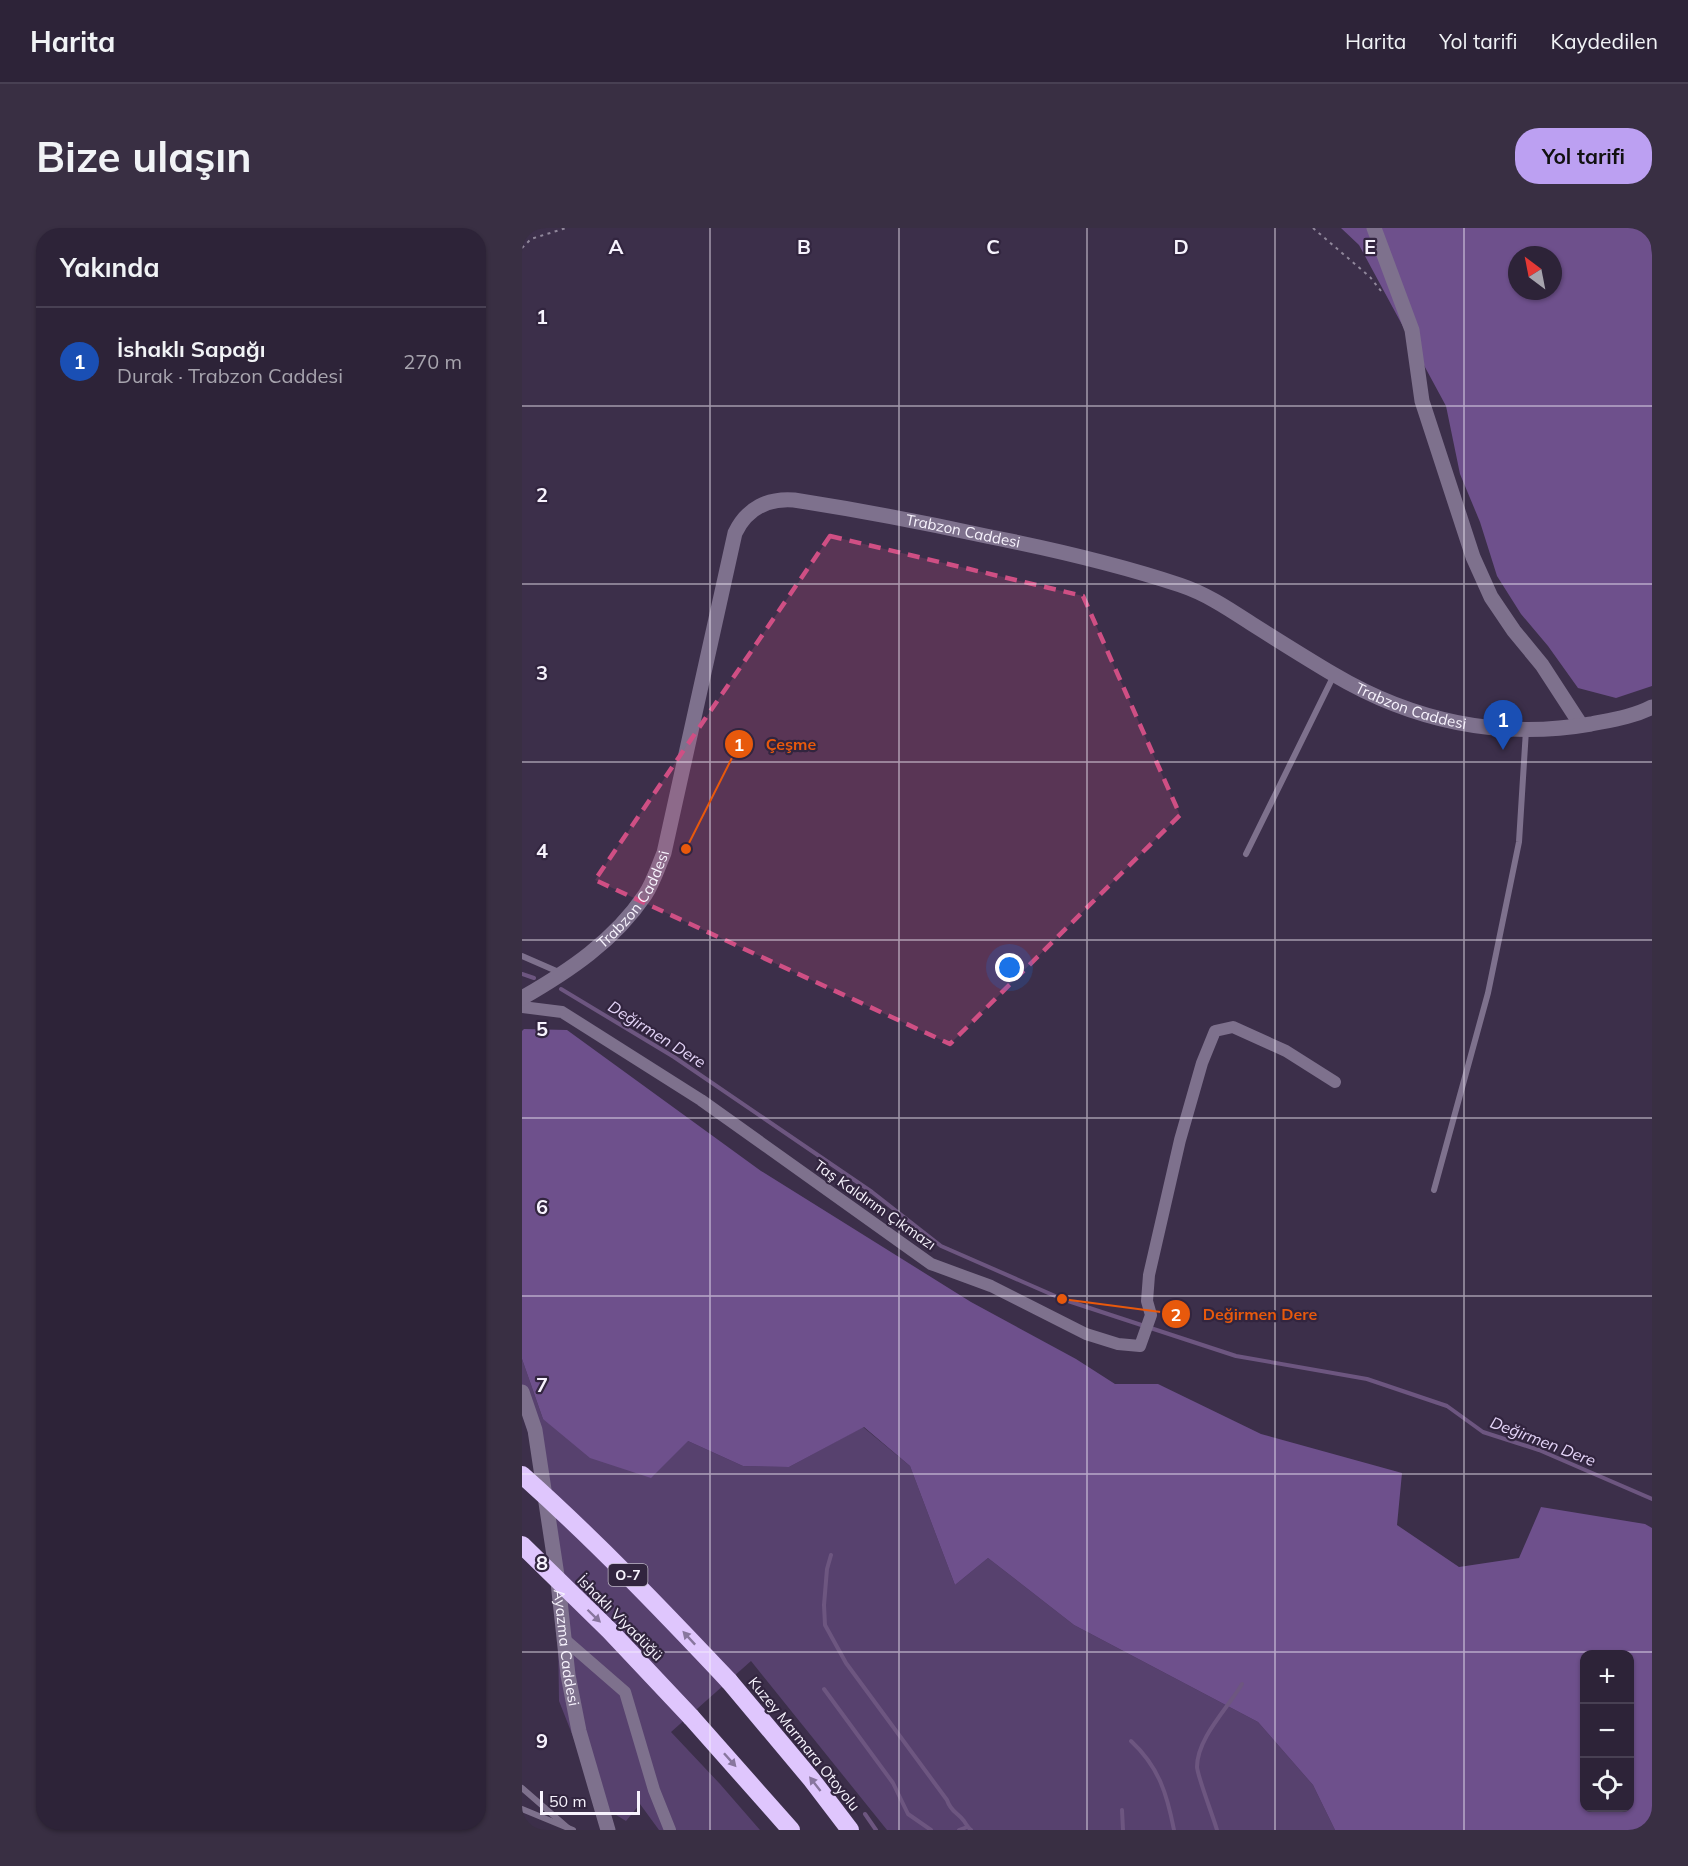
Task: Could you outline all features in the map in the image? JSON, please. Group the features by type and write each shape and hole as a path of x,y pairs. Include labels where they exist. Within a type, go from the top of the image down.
{"highway":[{"name":"Kuzey Marmara Otoyolu","path":"522,1475 640,1587 729,1681 812,1780 850,1830"},
{"name":"İshaklı Viyadüğü","path":"522,1545 610,1631 691,1717 791,1830"}],"street":[{"path":"1374,228 1412,330 1422,401 1473,556 1491,597 1514,631 1542,665 1581,725"},
{"name":"Trabzon Caddesi","path":"564,974 591,953 619,926 646,894 664,853 735,533 747,514 768,501 794,500 873,512 1061,551 1179,585 1214,600 1334,675 1396,706 1461,725 1526,730 1581,725 1620,718 1652,707"},
{"path":"522,998 564,974"},
{"name":"Taş Kaldırım Çıkmazı","path":"522,1007 562,1012 701,1100 931,1264 991,1286 1086,1334 1118,1344 1140,1346 1151,1315 1147,1301 1149,1275 1180,1140 1202,1063 1215,1031 1233,1027 1286,1051 1335,1082"},
{"name":"Ayazma Caddesi","path":"522,1392 535,1430 558,1582 568,1675 579,1731 608,1830"},
{"path":"564,1639 625,1692 654,1790 670,1830"}],"lane":[{"path":"1246,854 1334,675"},
{"path":"1434,1190 1488,993 1519,842 1526,730"},
{"path":"522,956 564,974"},
{"path":"522,1788 570,1829"},
{"path":"522,1809 570,1829"}],"path":[{"path":"522,248 531,239 566,228"},
{"path":"1313,228 1370,277 1384,295"}],"highlighted area":[{"path":"830,536 1083,596 1180,815 950,1044 595,880"}],"shaded area":[{"path":"1341,228 1649,228 1652,255 1652,686 1616,698 1578,688 1548,646 1521,614 1497,576 1480,522 1460,474 1446,406 1359,245"},
{"path":"524,1029 567,1030 761,1171 971,1302 1076,1359 1115,1384 1158,1384 1261,1434 1402,1473 1397,1525 1459,1567 1519,1558 1541,1507 1645,1524 1652,1528 1652,1830 1335,1830 1313,1785 1258,1722 1074,1625 988,1558 955,1585 910,1466 864,1427 789,1467 743,1466 688,1441 651,1478 590,1458 543,1419 522,1359 522,1031"},
{"path":"522,1359 543,1419 688,1441 743,1466 789,1467 863,1427 910,1466 955,1585 988,1558 1074,1625 1258,1722 1313,1785 1335,1830 887,1830 751,1661 671,1732 760,1830 659,1830 640,1804 626,1821 600,1805 559,1701 558,1631 547,1510 522,1408"}],"waterway":[{"name":"Değirmen Dere","path":"522,974 534,978"},
{"name":"Değirmen Dere","path":"561,989 674,1057 872,1192 941,1246 1062,1299 1236,1356 1367,1379 1447,1406 1483,1432 1539,1450 1652,1499"},
{"path":"831,1555 827,1569 825,1625 846,1663 950,1807 971,1830"},
{"path":"1217,1830 1198,1772 1198,1756 1214,1724 1242,1684"},
{"path":"824,1689 893,1783 908,1814 931,1830"},
{"path":"1131,1741 1155,1771 1165,1793 1174,1830"},
{"path":"1122,1810 1123,1830"},
{"path":"865,1814 876,1830"},
{"path":"959,1830 967,1827"}],"place":[{"name":"İshaklı Sapağı","path":"1503,750"},
{"name":"Çeşme","path":"686,849"},
{"name":"Değirmen Dere","path":"1062,1299"}]}
